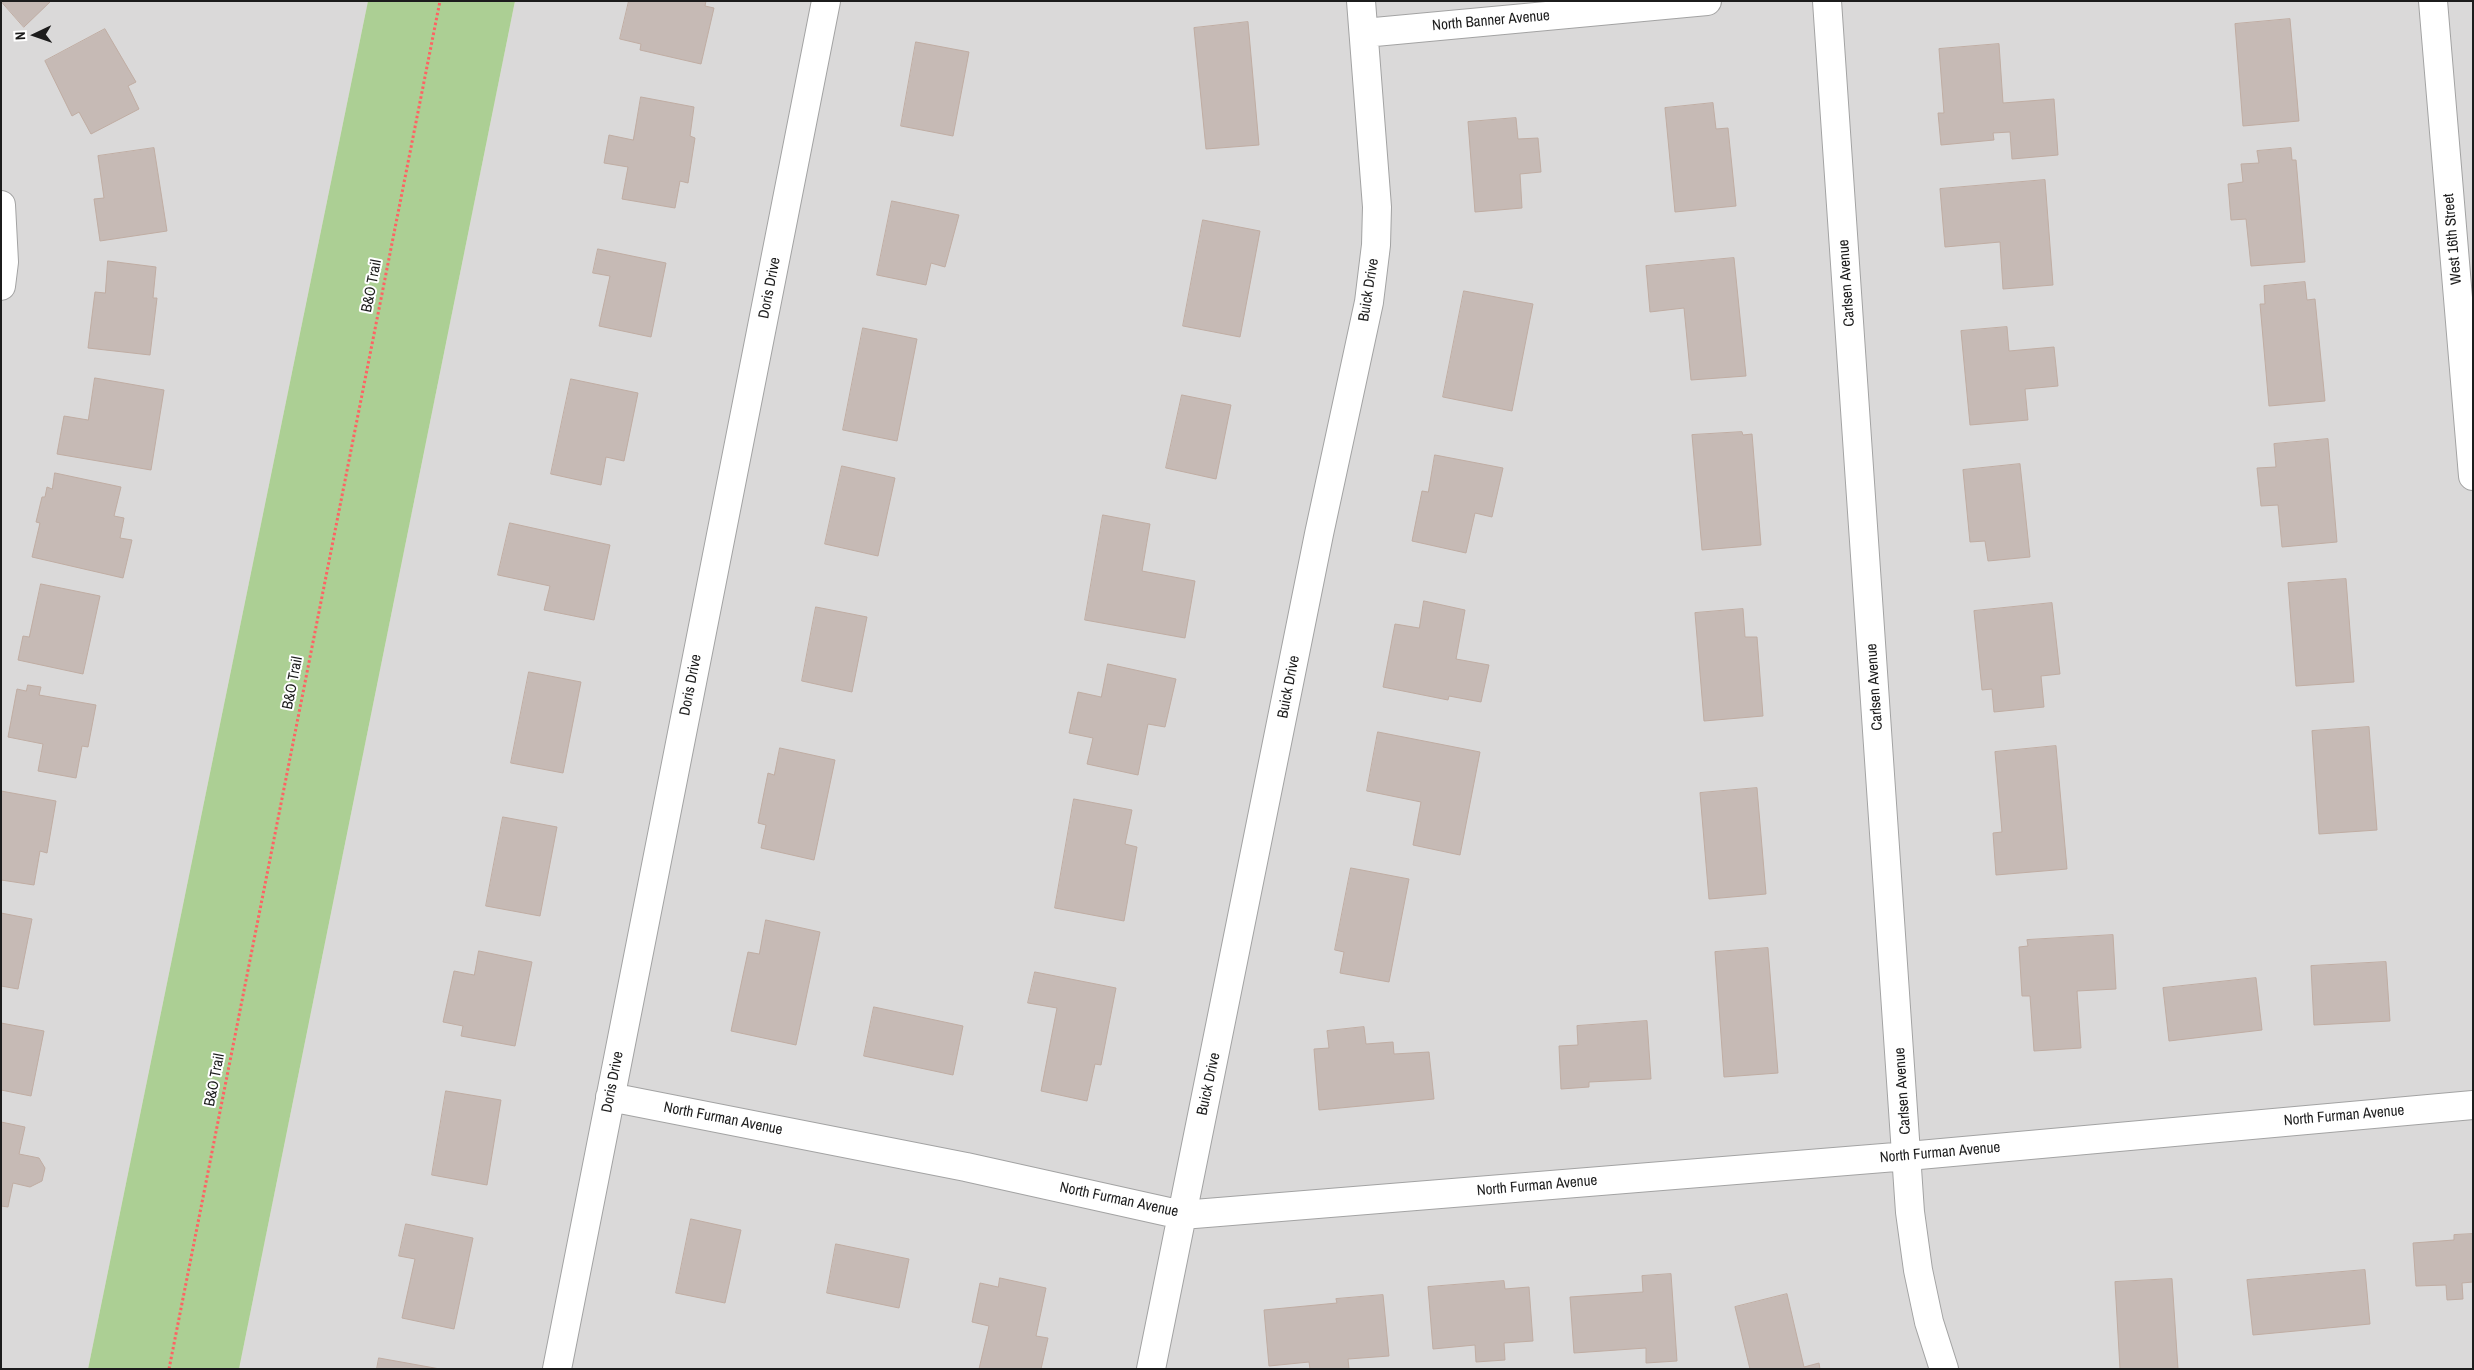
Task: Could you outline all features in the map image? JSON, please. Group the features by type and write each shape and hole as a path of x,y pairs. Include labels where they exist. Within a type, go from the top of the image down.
{"street":[{"name":"Doris Drive","path":"556,1369 826,1"},
{"name":"Buick Drive","path":"1151,1369 1319,534 1370,302 1376,245 1377,207 1360,1"},
{"name":"North Banner Avenue","path":"1364,33 1707,1"},
{"name":"Carlsen Avenue","path":"1828,1 1908,1156 1910,1212 1918,1270 1929,1322 1944,1369"},
{"name":"West 16th Street","path":"2433,1 2473,476"},
{"path":"1,205 4,262 1,286"},
{"name":"North Furman Avenue","path":"610,1097 966,1167 1182,1214 1908,1156 2473,1105"}],"path":[{"name":"B&O Trail","path":"169,1369 440,1"}],"shaded area":[{"path":"1,1 368,1 88,1369 1,1369"},
{"path":"515,1 2473,1 2473,1369 239,1369"}],"green space":[{"path":"368,1 515,1 239,1369 88,1369"}],"building":[{"path":"1,1 51,1 24,27"},
{"path":"629,1 706,1 705,6 714,8 701,64 640,50 641,44 620,39"},
{"path":"2290,19 2299,121 2243,126 2235,24"},
{"path":"1248,22 1259,145 1206,149 1194,28"},
{"path":"105,29 136,82 128,86 139,109 91,134 79,112 72,116 45,61"},
{"path":"916,42 969,52 953,136 901,126"},
{"path":"1999,44 2003,103 2054,99 2058,155 2012,159 2010,132 1993,133 1994,140 1941,145 1938,113 1944,113 1939,49"},
{"path":"641,97 694,107 690,136 695,138 688,183 680,181 675,208 622,199 628,167 604,163 609,135 633,140"},
{"path":"1713,103 1716,129 1728,128 1736,206 1675,212 1665,108"},
{"path":"1516,118 1518,139 1538,138 1541,172 1520,174 1522,208 1475,212 1468,122"},
{"path":"154,148 167,231 100,241 94,199 104,198 98,156"},
{"path":"2291,148 2292,160 2296,160 2305,262 2251,266 2246,219 2231,220 2228,184 2243,182 2241,164 2259,163 2257,151"},
{"path":"2045,180 2053,285 2003,289 2000,242 1945,247 1940,189"},
{"path":"892,201 959,215 945,267 931,263 926,285 877,275"},
{"path":"1203,220 1260,231 1240,337 1183,326"},
{"path":"598,249 666,263 651,337 599,326 610,276 593,273"},
{"path":"1734,258 1746,376 1691,380 1684,308 1650,312 1646,266"},
{"path":"108,261 156,267 153,298 157,298 150,355 88,348 95,292 105,293"},
{"path":"2305,282 2307,300 2315,299 2325,401 2269,406 2260,304 2265,304 2264,286"},
{"path":"1464,291 1533,304 1512,411 1443,397"},
{"path":"2007,327 2009,351 2054,347 2058,386 2025,389 2028,420 1970,425 1961,331"},
{"path":"863,328 917,339 897,441 843,430"},
{"path":"95,378 164,390 151,470 57,454 64,416 88,420"},
{"path":"571,379 638,393 624,461 606,457 601,485 551,474"},
{"path":"1182,395 1231,405 1216,479 1166,468"},
{"path":"1742,432 1743,435 1752,434 1761,545 1702,550 1692,435"},
{"path":"2328,439 2337,542 2282,547 2278,505 2261,506 2257,468 2276,467 2274,444"},
{"path":"1435,455 1503,468 1492,517 1475,513 1466,553 1412,541 1422,491 1428,492"},
{"path":"2020,464 2030,557 1988,561 1985,541 1970,542 1963,470"},
{"path":"842,466 895,478 878,556 825,544"},
{"path":"55,473 121,487 114,516 124,518 120,538 132,540 123,578 32,557 40,523 36,522 42,497 45,497 47,487 52,489"},
{"path":"1103,515 1150,524 1142,571 1195,581 1185,638 1085,620"},
{"path":"510,523 610,545 594,620 544,610 550,586 498,575"},
{"path":"2346,579 2354,682 2296,686 2288,583"},
{"path":"41,584 100,596 83,674 18,660 23,636 29,637"},
{"path":"1424,601 1465,610 1456,659 1489,665 1481,702 1449,696 1448,700 1383,687 1395,624 1419,628"},
{"path":"2052,603 2060,674 2041,676 2044,707 1994,712 1992,689 1982,690 1974,611"},
{"path":"816,607 867,617 852,692 802,681"},
{"path":"1743,609 1745,637 1757,637 1763,716 1704,721 1695,613"},
{"path":"1108,664 1176,679 1165,727 1148,724 1138,775 1087,764 1093,738 1069,733 1078,692 1101,697"},
{"path":"529,672 581,682 563,773 511,763"},
{"path":"28,685 41,687 39,695 96,705 88,747 82,746 76,778 38,771 43,744 8,737 17,689 26,691"},
{"path":"2369,727 2377,830 2319,834 2312,731"},
{"path":"1378,732 1480,752 1460,855 1413,845 1421,802 1367,791"},
{"path":"2056,746 2067,869 1996,875 1993,833 2002,832 1995,752"},
{"path":"780,748 835,760 814,860 761,848 766,825 758,823 768,773 774,775"},
{"path":"1757,788 1766,894 1709,899 1700,793"},
{"path":"1,791 56,801 47,853 40,851 34,885 1,880"},
{"path":"1074,799 1132,810 1125,844 1137,847 1124,921 1055,908"},
{"path":"503,817 557,827 540,916 486,906"},
{"path":"1351,868 1409,879 1389,982 1340,973 1344,952 1335,950"},
{"path":"1,913 32,919 18,989 1,986"},
{"path":"766,920 820,932 796,1045 731,1031 748,952 759,954"},
{"path":"2113,935 2116,989 2077,991 2081,1048 2034,1051 2030,996 2022,996 2019,947 2028,946 2027,940"},
{"path":"1768,948 1778,1073 1724,1077 1715,952"},
{"path":"479,951 532,962 515,1046 461,1036 463,1026 443,1022 454,971 474,975"},
{"path":"2386,962 2390,1021 2314,1025 2311,966"},
{"path":"1035,972 1116,988 1101,1065 1095,1064 1087,1101 1041,1091 1057,1008 1028,1003"},
{"path":"2256,978 2262,1030 2169,1041 2163,988"},
{"path":"874,1007 963,1026 953,1075 864,1056"},
{"path":"1647,1021 1651,1079 1589,1082 1589,1087 1561,1089 1559,1046 1578,1045 1577,1026"},
{"path":"1,1023 44,1031 31,1096 1,1090"},
{"path":"1364,1027 1366,1044 1393,1042 1394,1054 1429,1052 1434,1099 1319,1110 1314,1049 1329,1048 1327,1031"},
{"path":"446,1091 501,1100 487,1185 432,1175"},
{"path":"1,1122 25,1127 19,1154 39,1158 45,1168 42,1181 30,1187 13,1183 8,1207 1,1206"},
{"path":"691,1219 741,1230 725,1303 676,1293"},
{"path":"406,1224 473,1238 454,1329 402,1318 415,1259 399,1256"},
{"path":"2473,1234 2473,1282 2462,1283 2463,1299 2447,1300 2446,1285 2416,1286 2413,1243 2454,1240 2454,1235"},
{"path":"836,1244 909,1259 899,1308 827,1293"},
{"path":"2365,1270 2370,1324 2253,1335 2247,1280"},
{"path":"1671,1274 1677,1361 1646,1363 1646,1348 1574,1353 1570,1297 1643,1292 1642,1276"},
{"path":"1000,1278 1046,1288 1036,1336 1048,1338 1041,1369 979,1369 989,1326 972,1322 980,1283 998,1287"},
{"path":"2172,1279 2178,1369 2120,1369 2115,1282"},
{"path":"1504,1281 1505,1289 1529,1287 1533,1341 1504,1343 1505,1360 1476,1362 1475,1345 1433,1349 1428,1287"},
{"path":"1787,1294 1804,1367 1819,1363 1820,1369 1750,1369 1735,1307"},
{"path":"1383,1295 1389,1356 1348,1359 1349,1369 1310,1369 1309,1362 1269,1366 1264,1310 1337,1303 1336,1299"},
{"path":"379,1358 440,1369 377,1369"}]}
